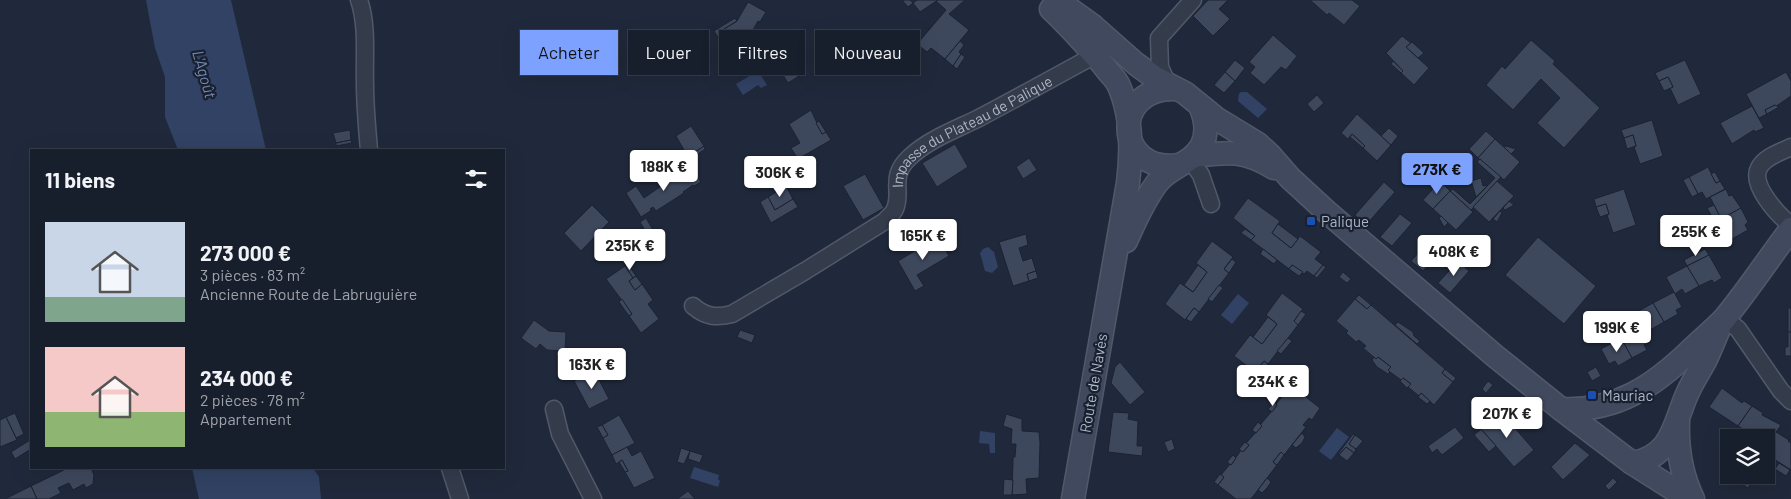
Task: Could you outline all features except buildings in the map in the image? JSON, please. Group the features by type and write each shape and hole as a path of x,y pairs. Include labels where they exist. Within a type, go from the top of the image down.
{"street":[{"path":"359,0 363,24 369,149"},
{"path":"1041,0 1094,54 1117,82 1124,101 1132,142 1137,152 1146,160 1162,166 1227,152 1240,153 1253,157 1290,178"},
{"path":"1057,0 1093,26 1136,64 1193,98 1217,119 1258,144 1290,178 1346,229 1473,338 1632,463 1689,499"},
{"path":"1172,87 1160,67 1159,38 1193,0"},
{"name":"Impasse du Plateau de Palique","path":"693,306 702,313 711,316 721,317 732,314 885,221 895,209 897,177 901,167 909,157 924,146 1005,104 1094,54"},
{"path":"1114,267 1130,163 1129,119 1141,98 1152,92 1172,87"},
{"path":"1114,267 1137,216 1151,192 1162,177 1187,160 1202,145 1206,132 1205,118 1200,106"},
{"path":"1791,147 1759,166 1757,180 1770,204 1780,217 1791,225"},
{"path":"1187,160 1201,175 1211,204"},
{"path":"1608,445 1604,434 1604,424 1613,410 1624,399 1665,374 1724,318 1791,229"},
{"name":"Route de Navès","path":"1073,499 1114,267"},
{"path":"1724,318 1738,329 1781,391 1791,401"},
{"path":"1632,463 1642,461 1658,452 1672,435 1687,393 1704,362 1724,318"},
{"path":"1561,409 1571,410 1593,407 1624,399"},
{"path":"554,409 560,434 593,499"},
{"path":"1678,420 1678,440 1682,471 1693,499"},
{"path":"450,469 460,499"}],"water":[{"name":"L'Agoût","path":"146,0 231,0 266,149 178,149 165,117 165,77 155,48"},
{"path":"751,75 761,75 767,85 761,88 758,85 743,95 736,84"},
{"path":"1241,92 1247,92 1267,109 1258,118 1238,101"},
{"path":"988,247 994,252 998,267 992,273 985,271 980,253"},
{"path":"1238,294 1249,303 1232,324 1221,315"},
{"path":"1337,428 1349,437 1331,460 1319,451"},
{"path":"980,431 995,433 995,453 990,453 989,444 979,443"},
{"path":"694,467 719,475 718,487 690,478"},
{"path":"192,469 314,469 319,477 321,499 199,499"}],"place":[{"name":"Palique","path":"1311,221"},
{"name":"Mauriac","path":"1592,395"}]}
